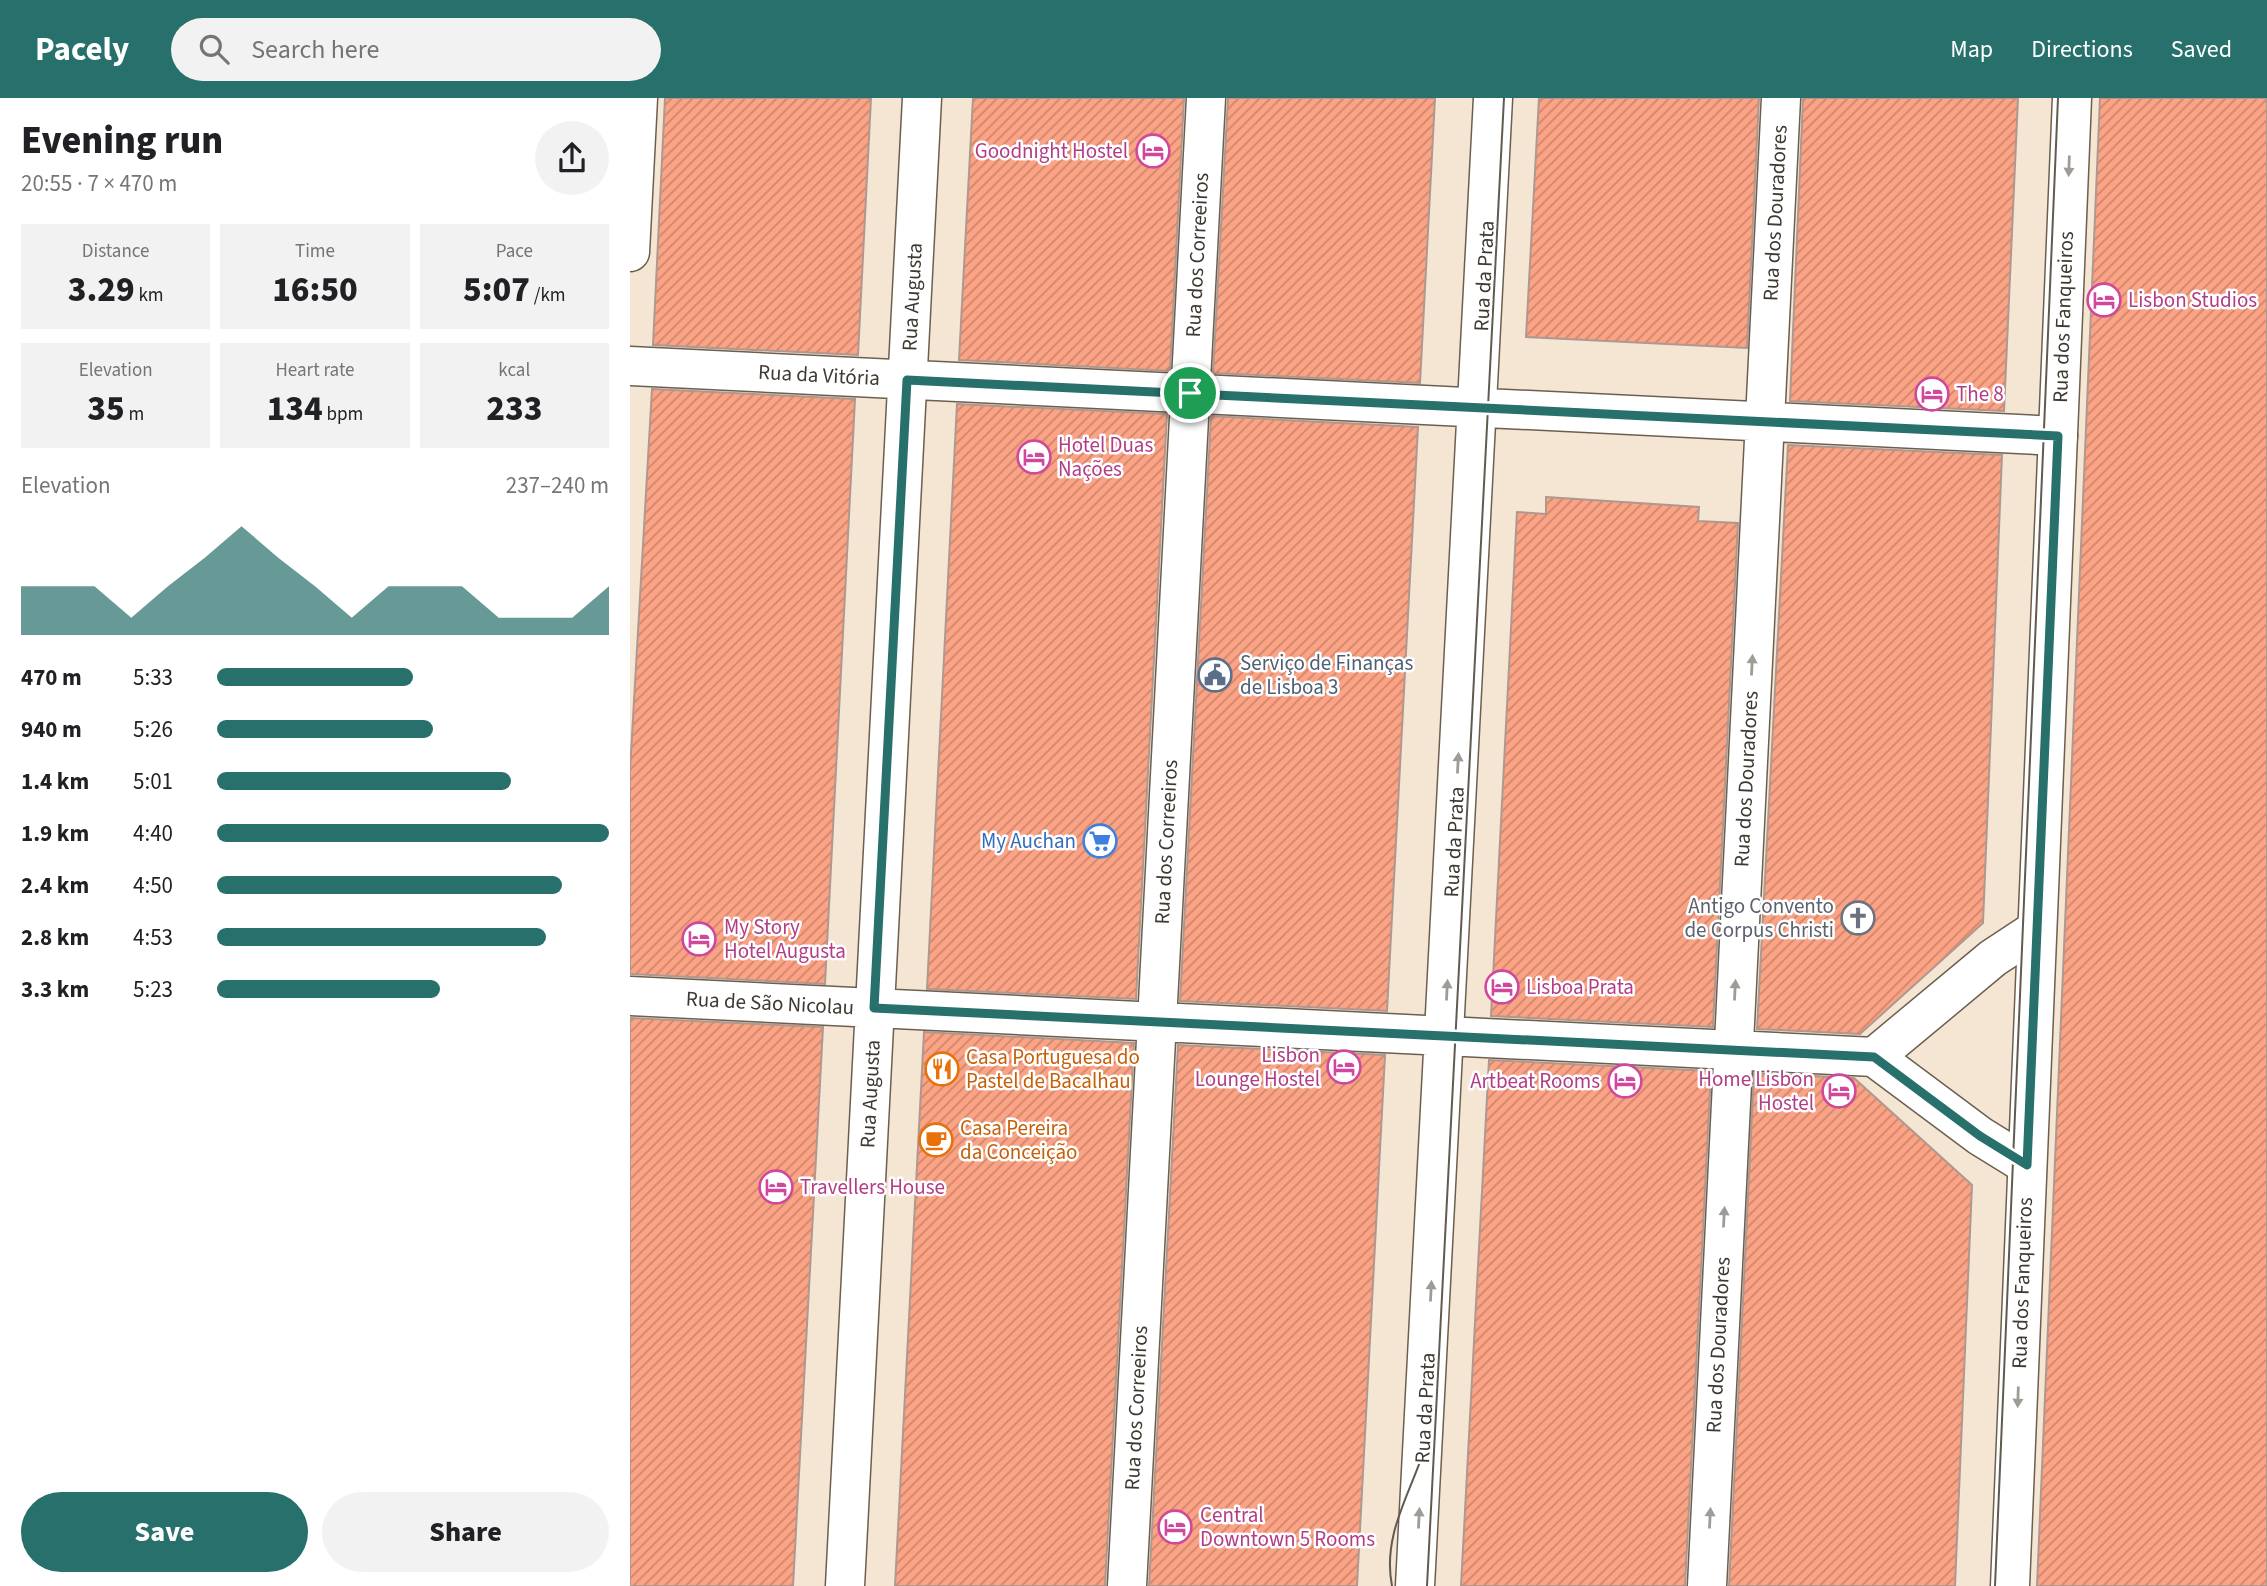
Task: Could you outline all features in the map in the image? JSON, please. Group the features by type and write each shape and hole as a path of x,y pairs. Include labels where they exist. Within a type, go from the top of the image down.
{"street":[{"path":"630,252 638,98"},
{"name":"Rua Augusta","path":"845,1586 922,98"},
{"name":"Rua dos Correeiros","path":"1127,1586 1206,98"},
{"name":"Rua da Prata","path":"1415,1586 1493,98"},
{"name":"Rua dos Douradores","path":"1707,1586 1781,98"},
{"name":"Rua dos Fanqueiros","path":"2010,1586 2072,98"},
{"name":"Rua da Vitória","path":"630,366 2058,436"},
{"path":"2027,1165 1980,1136 1874,1057 1993,958 2037,929"},
{"name":"Rua de São Nicolau","path":"630,996 1874,1057"}],"building":[{"path":"665,98 871,98 858,355 653,345"},
{"path":"973,98 1184,98 1170,371 959,360"},
{"path":"1228,98 1435,98 1420,383 1213,373"},
{"path":"1539,98 1759,98 1747,348 1526,337"},
{"path":"1803,98 2018,98 2004,411 1790,401"},
{"path":"2100,98 2267,98 2267,1586 2037,1586"},
{"path":"652,389 855,399 825,984 630,974 630,770"},
{"path":"957,404 1167,414 1136,999 927,989"},
{"path":"1211,416 1418,427 1387,1011 1180,1001"},
{"path":"1788,445 2002,455 1983,923 1860,1034 1757,1029"},
{"path":"1546,497 1699,507 1698,521 1738,523 1713,1027 1491,1016 1517,512 1546,514"},
{"path":"630,1018 823,1027 793,1586 630,1586"},
{"path":"924,1032 1134,1043 1105,1586 895,1586"},
{"path":"1178,1045 1385,1055 1357,1586 1149,1586"},
{"path":"1489,1060 1711,1071 1685,1586 1461,1586"},
{"path":"1754,1073 1854,1078 1972,1185 1955,1586 1729,1586"}],"tram line":[{"path":"1427,1586 1504,98"},
{"path":"1995,1586 2058,98"},
{"path":"1392,1586 1391,1546 1395,1527 1429,1434"}],"place":[{"name":"Goodnight Hostel","path":"1153,151"},
{"name":"Lisbon Studios","path":"2104,300"},
{"name":"The 8","path":"1932,394"},
{"name":"Hotel Duas Nações","path":"1034,457"},
{"name":"Serviço de Finanças de Lisboa 3","path":"1215,675"},
{"name":"My Auchan","path":"1100,841"},
{"name":"Antigo Convento de Corpus Christi","path":"1858,918"},
{"name":"My Story Hotel Augusta","path":"699,939"},
{"name":"Lisboa Prata","path":"1502,987"},
{"name":"Lisbon Lounge Hostel","path":"1344,1067"},
{"name":"Casa Portuguesa do Pastel de Bacalhau","path":"942,1069"},
{"name":"Artbeat Rooms","path":"1625,1081"},
{"name":"Home Lisbon Hostel","path":"1839,1091"},
{"name":"Casa Pereira da Conceição","path":"936,1140"},
{"name":"Travellers House","path":"776,1187"},
{"name":"Central Downtown 5 Rooms","path":"1175,1527"}],"route":[{"path":"907,380 1190,393 2058,436 2027,1165 1980,1136 1874,1057 874,1008 907,380"}]}
